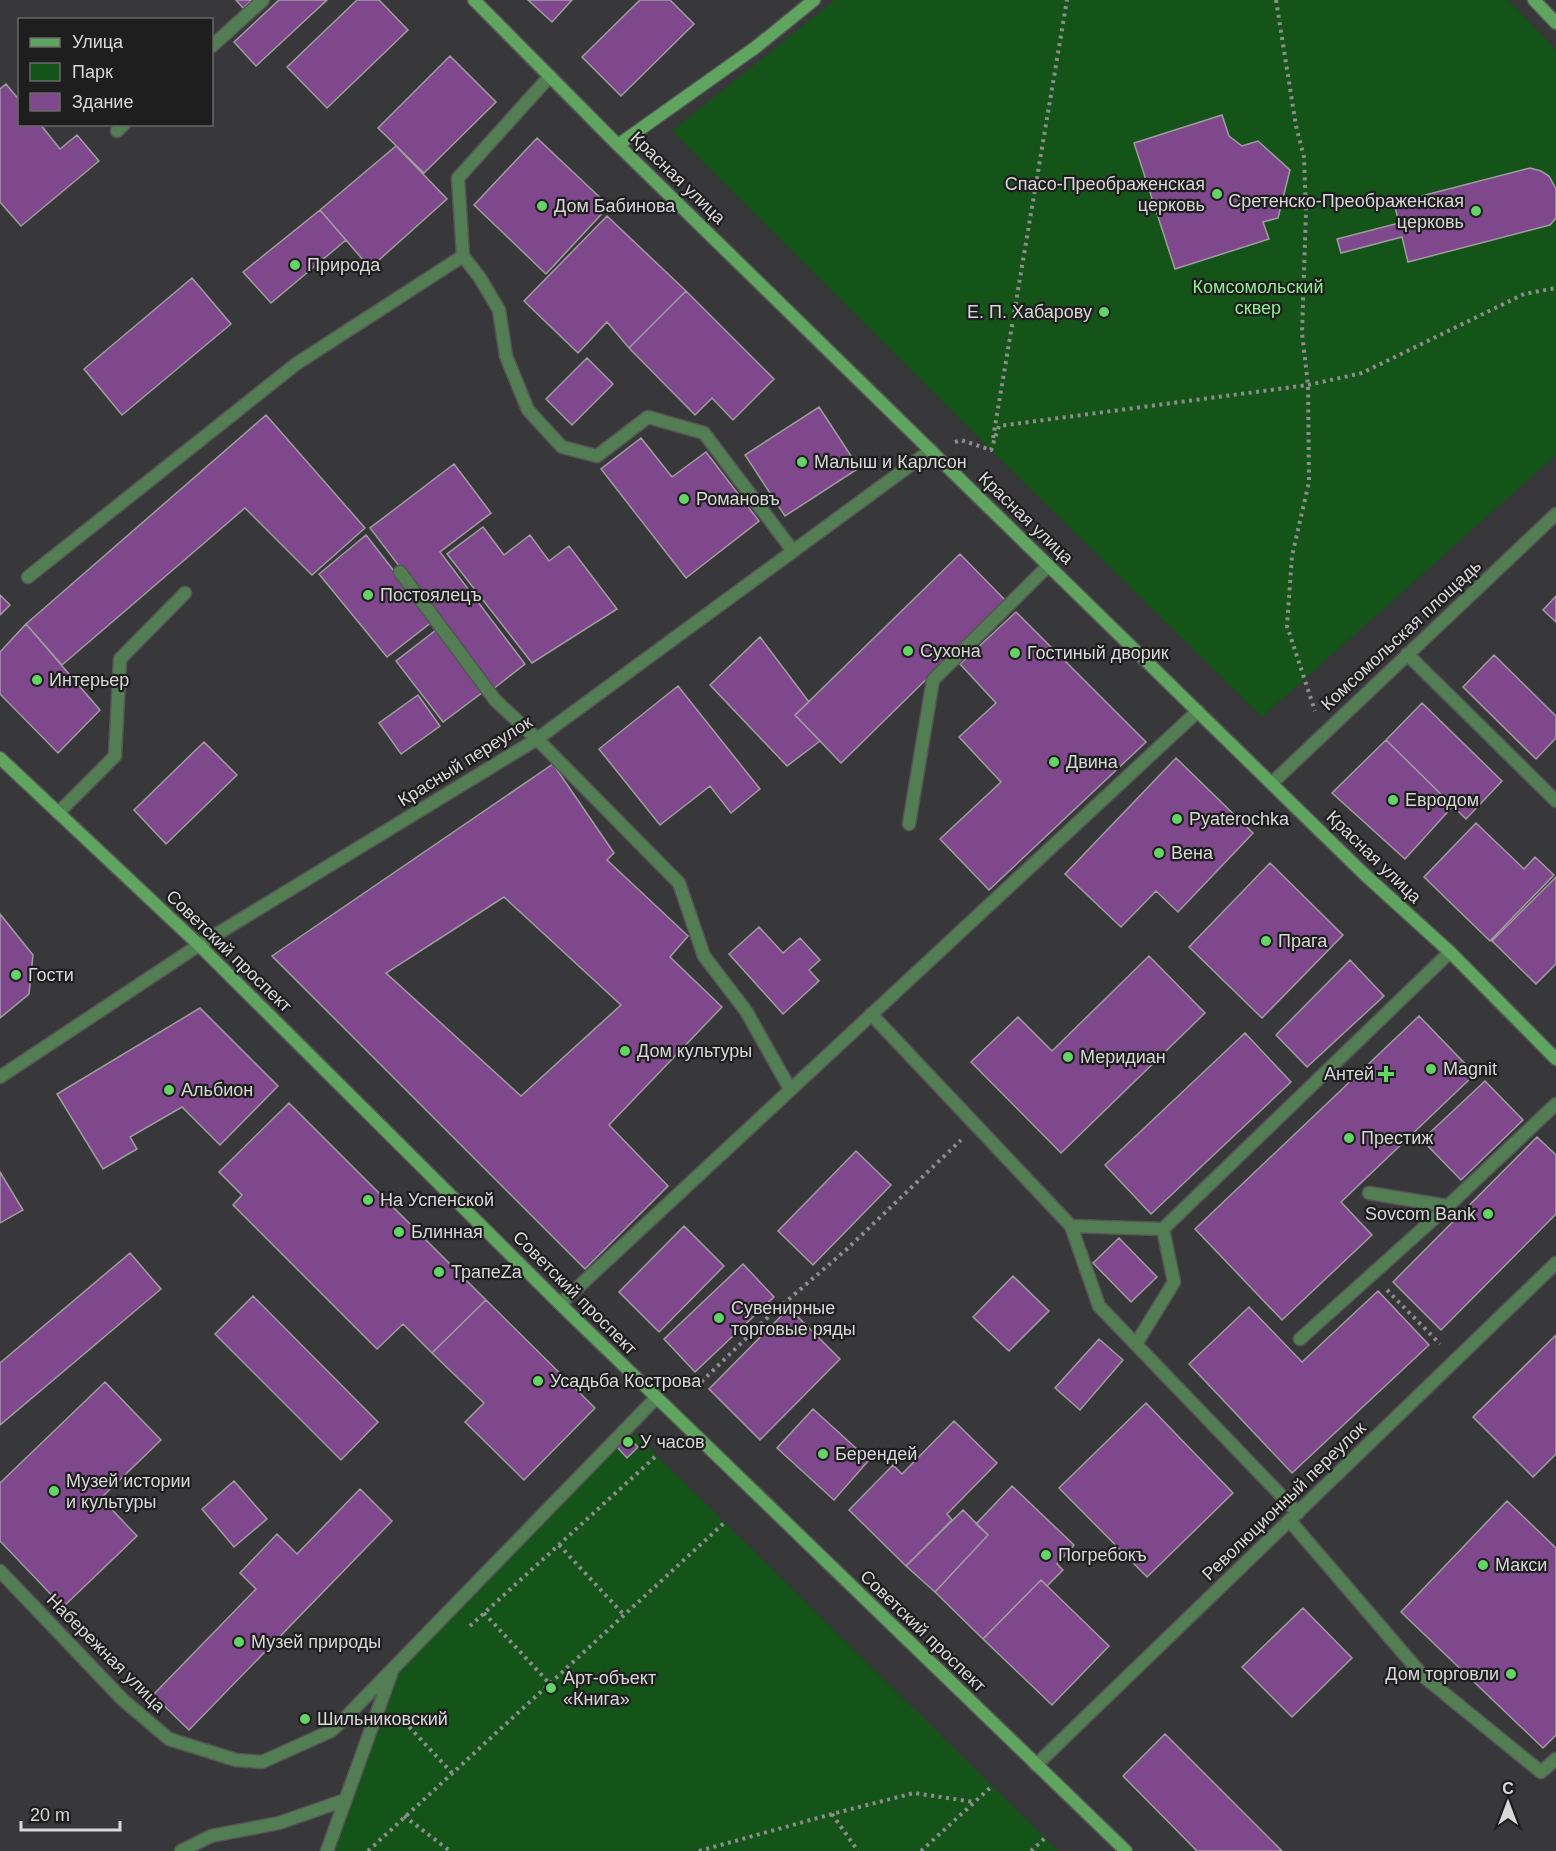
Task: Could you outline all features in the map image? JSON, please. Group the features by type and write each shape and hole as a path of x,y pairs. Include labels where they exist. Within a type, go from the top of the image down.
{"street":[{"path":"213,45 263,0"},
{"name":"Красная улица","path":"474,0 618,144 1364,874 1450,952 1556,1059"},
{"path":"618,144 756,47 814,0"},
{"path":"1534,0 1556,23"},
{"path":"550,76 458,178 463,256 480,278 499,310 506,356 528,410 562,447 597,456 648,417 704,433 793,551"},
{"path":"28,577 296,364 463,256"},
{"name":"Красный переулок","path":"0,1077 199,945 537,739 932,450"},
{"name":"Комсомольская площадь","path":"1272,783 1556,514"},
{"path":"909,824 933,680 1049,565"},
{"path":"400,572 495,700 537,739 679,883 704,956 746,1011 790,1089"},
{"path":"58,813 115,756 120,659 185,593"},
{"path":"1407,654 1556,801"},
{"path":"560,1304 1198,711"},
{"name":"Советский проспект","path":"0,758 199,945 656,1398 1126,1851"},
{"path":"1071,1226 1163,1229 1450,952"},
{"path":"871,1014 1071,1226 1100,1306 1294,1517 1423,1676 1541,1772 1556,1759"},
{"path":"1300,1339 1448,1206 1556,1104"},
{"path":"1369,1193 1448,1206"},
{"path":"1136,1344 1174,1282 1163,1229"},
{"name":"Революционный переулок","path":"1036,1765 1556,1263"},
{"path":"327,1851 393,1667 656,1398"},
{"name":"Набережная улица","path":"0,1571 123,1699 169,1739 236,1760 262,1761 331,1731 393,1667"},
{"path":"181,1851 211,1836 279,1823 345,1800"}],"path":[{"path":"991,450 1067,0"},
{"path":"1276,0 1296,126 1304,157 1306,212 1302,333 1308,385 1309,482 1292,556 1287,626 1322,735"},
{"path":"991,450 999,426 1308,385 1362,373 1524,294 1556,288"},
{"path":"932,450 961,440 991,450"},
{"path":"696,1387 766,1319 847,1249 976,1126"},
{"path":"1372,1274 1456,1360"},
{"path":"468,1628 655,1457"},
{"path":"368,1851 724,1523"},
{"path":"559,1545 624,1615"},
{"path":"484,1613 549,1683"},
{"path":"395,1711 452,1773"},
{"path":"921,1851 991,1787"},
{"path":"699,1851 914,1794 974,1802"},
{"path":"832,1814 858,1851"},
{"path":"404,1816 450,1851"},
{"path":"1031,1851 1045,1838"}],"green space":[{"name":"Комсомольский сквер","path":"835,0 1508,0 1556,50 1556,455 1262,717 672,131"},
{"path":"628,1427 1058,1851 327,1851 393,1667"}],"building":[{"path":"236,0 252,0 243,8"},
{"path":"279,0 327,0 256,66 234,42"},
{"path":"357,0 379,0 408,30 327,108 287,67"},
{"path":"528,0 572,0 552,22"},
{"path":"640,0 670,0 694,24 621,96 582,57"},
{"path":"450,56 496,102 424,173 378,128"},
{"path":"6,84 18,99 18,126 42,126 60,149 77,135 99,161 21,226 0,202 0,89"},
{"name":"Спасо-Преображенская церковь","path":"1222,115 1229,136 1242,146 1258,141 1290,170 1278,218 1263,222 1269,239 1175,269 1134,143"},
{"name":"Дом Бабинова","path":"537,138 609,206 546,274 474,205"},
{"path":"396,146 447,199 370,268 320,210"},
{"name":"Сретенско-Преображенская церковь","path":"1530,168 1549,176 1556,189 1556,218 1550,225 1408,262 1402,237 1341,253 1337,239 1399,223 1394,203"},
{"path":"320,210 346,240 271,303 243,272"},
{"path":"607,216 686,291 629,348 607,322 578,353 524,301"},
{"path":"192,278 231,324 122,415 84,369"},
{"path":"686,291 774,379 733,420 712,398 695,415 629,348"},
{"path":"587,358 613,384 572,425 546,399"},
{"name":"Малыш и Карлсон","path":"819,407 859,468 785,516 745,455"},
{"path":"266,415 365,528 312,575 245,508 62,665 26,624"},
{"name":"Романовъ","path":"641,438 672,477 706,452 759,521 686,578 601,469"},
{"path":"454,464 491,513 440,552 525,664 493,689 370,528"},
{"path":"483,527 504,555 530,535 549,561 569,546 617,609 532,663 447,554"},
{"path":"366,535 433,621 387,657 319,574"},
{"name":"Сухона","path":"960,554 1006,601 841,763 795,715"},
{"path":"0,595 10,605 0,615"},
{"path":"1556,596 1556,622 1543,610"},
{"name":"Двина","path":"1016,612 1146,742 989,890 940,839 1001,782 959,737 996,703 960,664"},
{"name":"Интерьер","path":"26,624 100,710 58,753 0,694 0,652"},
{"path":"436,630 483,692 443,722 396,661"},
{"path":"760,637 809,702 795,715 820,741 787,766 710,685"},
{"path":"1494,655 1556,716 1556,738 1536,759 1463,687"},
{"path":"678,686 760,789 731,813 710,786 660,825 599,749"},
{"path":"418,695 440,726 401,754 379,723"},
{"path":"1422,703 1502,781 1466,819 1386,740"},
{"name":"Евродом","path":"1386,740 1453,806 1405,859 1332,793"},
{"path":"204,742 237,775 166,844 134,810"},
{"name":"Вена","path":"1176,758 1253,833 1178,912 1156,891 1121,927 1065,874"},
{"name":"Дом культуры","path":"553,764 614,853 607,860 688,936 670,957 722,1007 609,1125 668,1186 585,1269 272,956","holes":["504,897 621,1005 521,1096 386,973"]},
{"path":"1476,823 1524,869 1535,857 1554,875 1490,941 1424,877"},
{"name":"Прага","path":"1270,863 1343,935 1262,1018 1189,947"},
{"path":"1556,877 1556,964 1536,984 1492,941"},
{"name":"Гости","path":"0,914 33,955 29,994 0,1018"},
{"path":"759,927 783,953 800,938 820,960 809,970 819,981 783,1014 729,954"},
{"name":"Меридиан","path":"1149,956 1205,1013 1061,1153 971,1062 1018,1017 1052,1051"},
{"path":"1350,960 1384,996 1307,1067 1276,1035"},
{"name":"Альбион","path":"200,1008 278,1086 220,1145 182,1107 130,1137 137,1149 103,1169 57,1094"},
{"name":"Престиж","path":"1419,1016 1475,1074 1341,1202 1372,1235 1282,1320 1195,1229"},
{"path":"1245,1033 1291,1082 1151,1214 1105,1165"},
{"path":"1485,1081 1523,1120 1461,1180 1422,1140"},
{"path":"289,1103 486,1300 432,1353 403,1324 377,1349 233,1205 242,1195 219,1172"},
{"path":"1537,1137 1556,1155 1556,1214 1441,1330 1393,1282"},
{"path":"856,1151 891,1185 813,1265 778,1231"},
{"path":"0,1172 23,1210 0,1223"},
{"path":"684,1226 724,1266 659,1332 619,1292"},
{"path":"1119,1238 1157,1277 1131,1302 1093,1263"},
{"path":"130,1253 161,1289 0,1425 0,1363"},
{"name":"Сувенирные торговые ряды","path":"743,1264 774,1297 695,1372 664,1339"},
{"path":"1013,1276 1049,1311 1009,1351 973,1317"},
{"path":"1378,1291 1429,1345 1292,1473 1189,1364 1249,1307 1302,1362"},
{"path":"253,1296 378,1422 341,1460 215,1334"},
{"path":"486,1300 595,1408 524,1480 465,1422 484,1403 432,1353"},
{"path":"789,1308 840,1359 760,1440 709,1389"},
{"path":"1556,1335 1556,1454 1533,1477 1473,1417"},
{"path":"1099,1339 1123,1360 1080,1410 1055,1388"},
{"name":"Музей истории и культуры","path":"105,1382 161,1440 101,1498 137,1536 63,1607 0,1541 0,1483"},
{"path":"1146,1403 1233,1493 1147,1577 1059,1488"},
{"name":"Берендей","path":"813,1409 869,1460 834,1500 777,1448"},
{"path":"954,1421 997,1463 947,1514 952,1520 906,1566 849,1510 893,1465 902,1474"},
{"name":"У часов","path":"628,1437 638,1447 627,1458 617,1447"},
{"path":"234,1481 267,1519 234,1547 202,1509"},
{"path":"1012,1486 1074,1545 1057,1564 1063,1570 1047,1586 1041,1580 983,1639 935,1592 988,1535 976,1524"},
{"name":"Музей природы","path":"360,1489 392,1521 189,1730 153,1695 256,1589 240,1573 277,1534 297,1554"},
{"name":"Дом торговли","path":"1507,1501 1556,1548 1556,1735 1543,1748 1401,1612"},
{"path":"963,1510 988,1535 935,1592 906,1566"},
{"path":"1041,1580 1109,1646 1052,1705 983,1639"},
{"path":"1303,1608 1352,1658 1292,1717 1242,1667"},
{"path":"1165,1734 1282,1851 1197,1851 1123,1776"}],"place":[{"name":"Спасо-Преображенская церковь","path":"1217,194"},
{"name":"Дом Бабинова","path":"542,206"},
{"name":"Сретенско-Преображенская церковь","path":"1476,211"},
{"name":"Природа","path":"295,265"},
{"name":"Е. П. Хабарову","path":"1104,312"},
{"name":"Малыш и Карлсон","path":"802,462"},
{"name":"Романовъ","path":"684,499"},
{"name":"Постоялецъ","path":"368,595"},
{"name":"Сухона","path":"908,651"},
{"name":"Гостиный дворик","path":"1015,653"},
{"name":"Интерьер","path":"37,680"},
{"name":"Двина","path":"1054,762"},
{"name":"Евродом","path":"1393,800"},
{"name":"Pyaterochka","path":"1177,819"},
{"name":"Вена","path":"1159,853"},
{"name":"Прага","path":"1266,941"},
{"name":"Гости","path":"16,975"},
{"name":"Дом культуры","path":"625,1051"},
{"name":"Меридиан","path":"1068,1057"},
{"name":"Magnit","path":"1431,1069"},
{"name":"Антей","path":"1386,1074"},
{"name":"Альбион","path":"169,1090"},
{"name":"Престиж","path":"1349,1138"},
{"name":"На Успенской","path":"368,1200"},
{"name":"Sovcom Bank","path":"1488,1214"},
{"name":"Блинная","path":"399,1232"},
{"name":"ТрапеZa","path":"439,1272"},
{"name":"Сувенирные торговые ряды","path":"719,1318"},
{"name":"Усадьба Кострова","path":"538,1381"},
{"name":"У часов","path":"628,1442"},
{"name":"Берендей","path":"823,1454"},
{"name":"Музей истории и культуры","path":"54,1491"},
{"name":"Погребокъ","path":"1046,1555"},
{"name":"Макси","path":"1483,1565"},
{"name":"Музей природы","path":"239,1642"},
{"name":"Дом торговли","path":"1511,1674"},
{"name":"Арт-объект «Книга»","path":"551,1688"},
{"name":"Шильниковский","path":"305,1719"}]}
